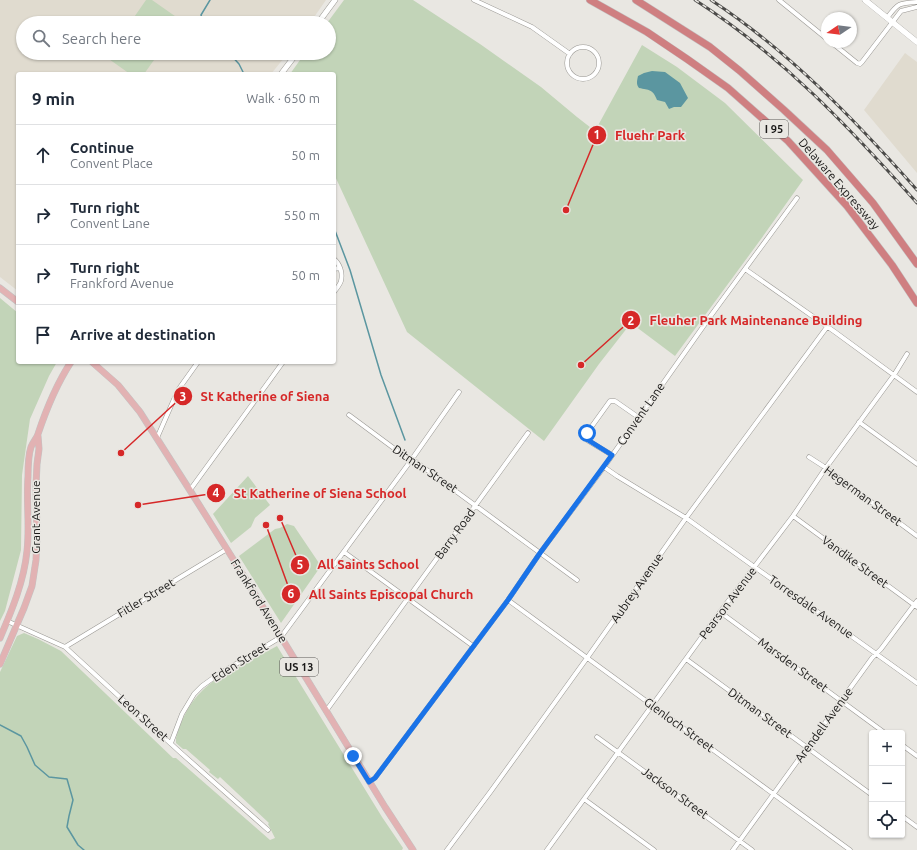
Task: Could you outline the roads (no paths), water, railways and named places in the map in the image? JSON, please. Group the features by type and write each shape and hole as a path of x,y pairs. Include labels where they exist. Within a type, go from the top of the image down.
{"highway":[{"name":"Delaware Expressway","path":"590,0 647,32 728,88 788,142 846,206 892,265 917,303"},
{"name":"Delaware Expressway","path":"636,0 710,47 740,71 827,150 873,203 917,264"}],"main road":[{"path":"865,0 917,42"},
{"path":"0,288 16,300"},
{"name":"Grant Avenue","path":"0,638 18,590 26,563 29,514 28,485 31,447 38,436 53,393 70,364"},
{"name":"Frankford Avenue","path":"94,364 113,379 140,412 227,549 385,808 412,849"},
{"name":"Grant Avenue","path":"0,664 32,586 36,560 37,537 36,486 39,449 38,436"}],"street":[{"path":"323,16 335,0"},
{"path":"474,0 532,26 570,54"},
{"path":"779,0 821,34"},
{"path":"887,18 895,7 900,4 917,2"},
{"path":"838,48 860,64 901,11 917,7"},
{"path":"585,47 591,49 599,60 599,66 596,73 585,79 572,75 567,66 570,54 578,48 585,47"},
{"path":"282,72 291,60"},
{"name":"Convent Lane","path":"369,782 375,778 508,600 540,553 604,467 638,417 797,198"},
{"path":"336,260 340,268 341,281 336,289"},
{"path":"336,269 340,268"},
{"path":"745,269 917,392"},
{"name":"Aubrey Avenue","path":"446,850 491,791 686,518 827,327"},
{"name":"Pearson Avenue","path":"549,848 720,612 793,516 825,469 894,375 907,354"},
{"path":"157,438 178,390 197,364"},
{"path":"190,490 280,364"},
{"name":"Eden Street","path":"170,743 182,714 194,694 202,686 281,637 412,459 459,392"},
{"path":"612,455 588,440 587,433 612,400 638,417"},
{"name":"Ditman Street","path":"349,415 407,458 412,459 476,505 577,580"},
{"path":"859,422 917,464"},
{"name":"Barry Road","path":"326,711 528,433"},
{"name":"Hegerman Street","path":"809,457 917,536"},
{"name":"Torresdale Avenue","path":"604,467 686,518 917,683"},
{"name":"Vandike Street","path":"793,516 916,604"},
{"name":"Fitler Street","path":"65,648 227,549"},
{"path":"344,552 473,646"},
{"name":"Glenloch Street","path":"508,600 850,850"},
{"name":"Arendell Avenue","path":"733,850 872,658 882,649 916,604"},
{"name":"Marsden Street","path":"720,612 881,730"},
{"name":"Leon Street","path":"7,621 65,648 268,830"},
{"name":"Ditman Street","path":"686,659 869,792"},
{"name":"Jackson Street","path":"597,737 752,850"},
{"path":"905,747 917,756"},
{"path":"584,799 654,850"},
{"path":"905,818 917,827"},
{"path":"549,848 556,850"}],"water":[{"path":"652,71 665,72 680,83 688,98 681,107 669,109 665,102 657,100 652,92 639,88 637,84 638,76"}],"waterway":[{"path":"201,16 210,0"},
{"path":"235,60 243,72"},
{"path":"336,233 350,270 381,375 405,440"},
{"path":"0,725 21,736 35,765 49,777 67,779 73,800 67,827 78,845 84,850"}],"railway":[{"path":"695,0 727,22 786,69 840,120 917,203"},
{"path":"711,0 768,42 820,88 870,138 917,190"}],"place":[{"name":"Fluehr Park","path":"566,210"},
{"name":"Fleuher Park Maintenance Building","path":"581,365"},
{"name":"St Katherine of Siena","path":"121,453"},
{"name":"St Katherine of Siena School","path":"138,505"},
{"name":"All Saints School","path":"280,518"},
{"name":"All Saints Episcopal Church","path":"266,525"}]}
